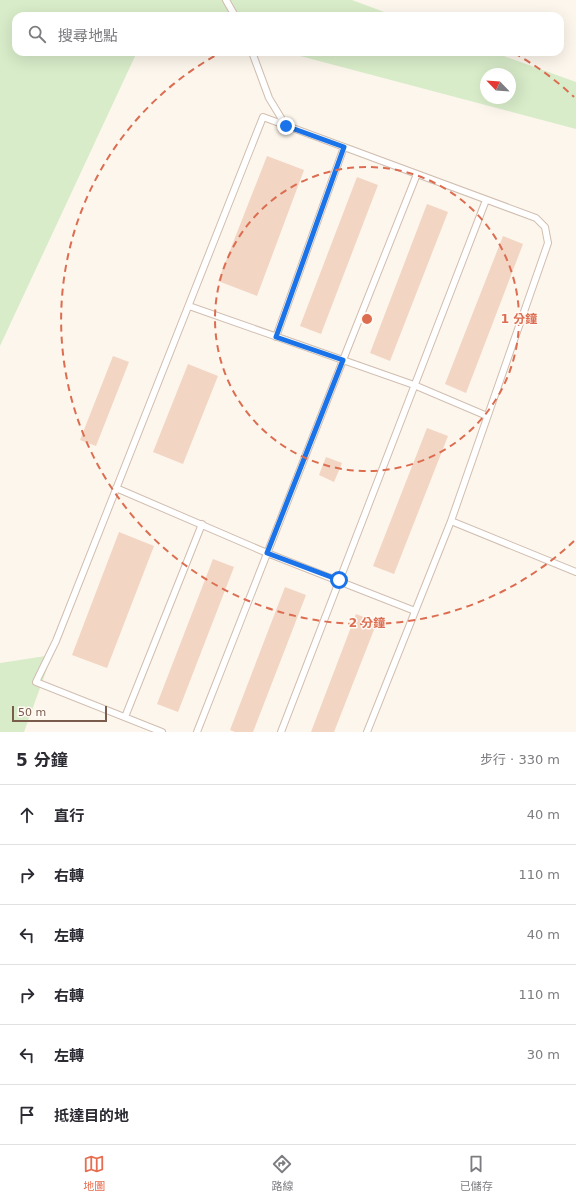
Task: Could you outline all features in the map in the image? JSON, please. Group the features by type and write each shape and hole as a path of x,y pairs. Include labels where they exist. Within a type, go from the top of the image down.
{"lane":[{"path":"226,0 233,12"},
{"path":"253,56 269,98 286,126"},
{"path":"162,732 36,682 56,641 263,118 536,218 545,227 548,242 450,521 367,732"},
{"path":"276,337 344,147"},
{"path":"197,732 417,174"},
{"path":"281,732 486,200"},
{"path":"189,306 414,385 487,416"},
{"path":"116,488 267,553 415,611"},
{"path":"450,521 576,572"},
{"path":"125,717 202,524"}],"green space":[{"path":"0,0 352,0 384,12 12,12 12,56 135,56 0,346"},
{"path":"300,56 504,56 576,82 576,129 482,104 516,104 516,68 480,68 480,104"},
{"path":"52,655 24,732 0,732 0,663"}],"building":[{"path":"267,156 304,170 257,296 218,281"},
{"path":"357,177 378,185 321,334 300,326"},
{"path":"427,204 448,212 390,361 370,353"},
{"path":"503,236 523,244 466,393 445,384"},
{"path":"113,356 129,362 96,446 80,440"},
{"path":"188,364 218,376 183,464 153,452"},
{"path":"427,428 448,436 394,574 373,566"},
{"path":"326,457 342,463 334,482 319,475"},
{"path":"119,532 154,546 107,668 72,655"},
{"path":"213,559 234,567 178,712 157,704"},
{"path":"285,587 306,595 253,732 235,732 230,730"},
{"path":"356,614 377,622 334,732 311,732"}],"route":[{"path":"286,126 344,147 276,337 343,360 267,553 339,580"}]}
